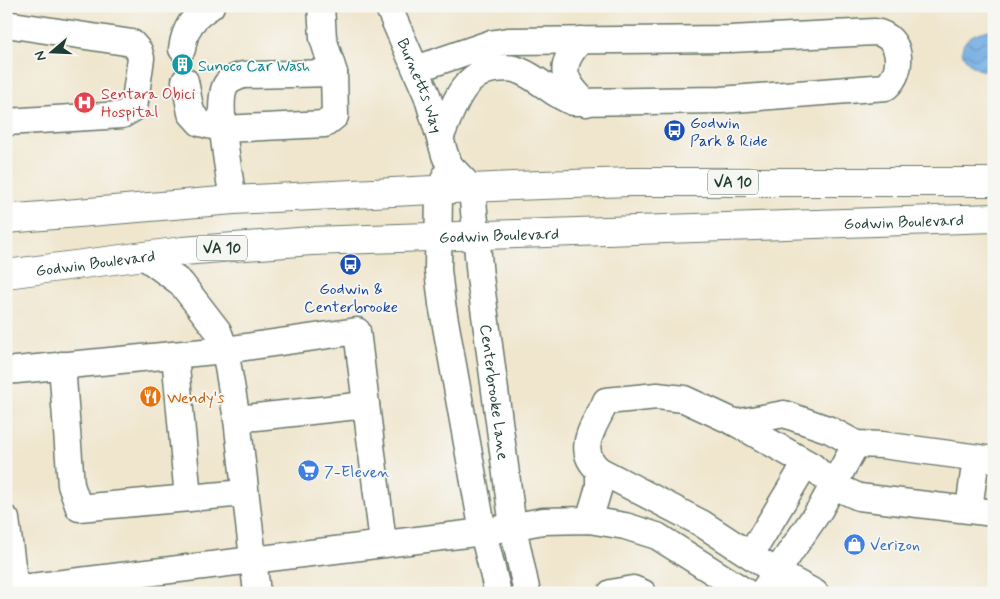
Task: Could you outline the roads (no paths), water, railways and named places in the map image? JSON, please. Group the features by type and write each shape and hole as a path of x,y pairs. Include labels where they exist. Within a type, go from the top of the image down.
{"highway":[{"name":"VA 10","path":"6,218 232,200 630,182 994,182"},
{"name":"Godwin Boulevard","path":"6,274 144,256 311,241 994,218"}],"street":[{"path":"182,49 185,31 196,15 211,6"},
{"path":"185,81 191,113 200,123 224,129 330,122 335,116 334,73 323,38 321,6"},
{"name":"Burnetts Way","path":"388,6 416,69 450,166 472,189"},
{"path":"6,24 132,43 139,51 141,58 134,108 122,115 6,122"},
{"path":"416,69 498,42 731,39 875,32 884,33 891,38 897,49 898,71 893,81 886,87 721,100 573,102 556,94 520,71 511,68 490,70 481,73 466,84 460,93 440,138"},
{"path":"581,40 567,57 565,70 572,89 586,103"},
{"path":"232,200 222,95 226,86 231,80 243,75 334,73"},
{"path":"439,191 450,166"},
{"name":"Centerbrooke Lane","path":"472,189 512,527 526,593"},
{"name":"Centerbrooke Lane","path":"439,191 438,270 442,304 483,532 498,593"},
{"path":"144,256 181,283 218,331 225,350 237,419 257,593"},
{"path":"175,356 195,336 201,327 205,313"},
{"path":"6,371 175,356 357,331 383,543"},
{"path":"175,356 188,498"},
{"path":"62,365 71,485 79,508 244,492"},
{"path":"736,423 784,414 830,430 856,444 882,445 985,459 981,511 859,497 834,486 806,463 736,423 684,399 657,396 606,402 586,444 590,462 599,470 701,524 751,554"},
{"path":"237,419 366,405"},
{"path":"754,588 834,486 856,444"},
{"path":"754,588 751,554 806,463"},
{"path":"589,520 599,487 599,470"},
{"path":"6,519 11,590 483,532 542,521 589,520 625,526 657,536 754,588 815,593"},
{"path":"611,593 633,589 643,593"}],"water":[{"path":"994,30 994,73 979,70 973,66 963,55 962,49 964,43 970,37"}],"place":[{"name":"Sunoco Car Wash","path":"182,65"},
{"name":"Sentara Obici Hospital","path":"85,102"},
{"name":"Godwin Park & Ride","path":"674,131"},
{"name":"Godwin & Centerbrooke","path":"351,264"},
{"name":"Wendy's","path":"151,397"},
{"name":"7-Eleven","path":"308,471"},
{"name":"Verizon","path":"854,544"}]}
